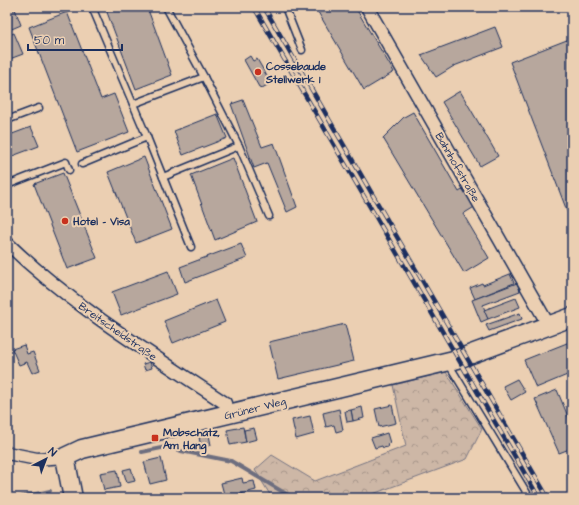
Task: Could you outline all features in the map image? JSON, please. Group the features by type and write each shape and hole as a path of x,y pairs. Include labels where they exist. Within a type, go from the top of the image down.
{"street":[{"name":"Bahnhofstraße","path":"367,7 549,326"},
{"name":"Breitscheidstraße","path":"7,243 60,290 113,329 225,403 228,414"},
{"name":"Grüner Weg","path":"65,457 82,449 466,357 572,317"},
{"path":"7,453 37,459 65,457 72,498"}],"lane":[{"path":"92,7 192,247"},
{"path":"166,7 204,76 238,146 269,216"},
{"path":"286,7 302,50"},
{"path":"133,104 204,76"},
{"path":"7,120 39,108"},
{"path":"82,164 147,137"},
{"path":"163,177 238,146"},
{"path":"7,185 66,162 68,170"},
{"path":"447,361 530,498"}],"green space":[{"path":"446,372 482,429 467,459 362,498 272,498 255,470 272,455 315,481 406,446 393,385"}],"building":[{"path":"105,7 147,7 172,75 136,89"},
{"path":"326,7 355,7 394,72 364,90 318,12"},
{"path":"15,9 21,25 7,31 7,12"},
{"path":"67,12 101,99 114,94 129,132 77,152 29,27"},
{"path":"495,27 503,47 454,66 436,77 421,55"},
{"path":"14,33 23,54 7,60 7,36"},
{"path":"572,38 572,224 510,62"},
{"name":"Cossebaude Stellwerk 1","path":"250,56 253,61 257,59 271,83 262,88 259,87 244,60"},
{"path":"460,91 498,156 480,166 442,102"},
{"path":"243,100 262,147 274,143 297,207 287,212 267,163 254,168 231,104"},
{"path":"413,112 459,192 465,188 476,206 463,214 489,258 464,273 383,138 404,117"},
{"path":"217,114 227,138 183,155 174,131"},
{"path":"31,127 39,146 7,158 7,136"},
{"path":"144,157 172,229 136,243 108,172"},
{"path":"233,158 257,222 215,240 191,175"},
{"name":"Hotel - Visa","path":"63,173 97,258 67,269 34,184"},
{"path":"241,244 247,258 185,282 180,267"},
{"path":"168,271 177,294 121,315 112,292"},
{"path":"510,274 514,283 475,299 470,288 482,283 483,285"},
{"path":"517,283 520,291 483,305 488,319 481,322 472,300"},
{"path":"516,298 520,307 488,319 484,310"},
{"path":"216,300 225,322 173,343 164,321"},
{"path":"520,313 522,319 489,331 486,325"},
{"path":"345,324 354,361 278,379 269,342"},
{"path":"572,341 572,373 536,388 524,360"},
{"path":"24,345 27,354 33,352 40,370 32,373 27,362 19,365 12,349"},
{"path":"150,362 152,368 145,370 143,364"},
{"path":"517,379 525,392 511,400 503,386"},
{"path":"557,390 572,426 572,448 559,453 535,399"},
{"path":"392,405 396,423 379,427 375,409"},
{"path":"362,407 364,418 353,421 351,410"},
{"path":"339,409 343,430 336,432 334,425 326,427 323,413"},
{"path":"351,410 353,421 347,422 345,411"},
{"path":"310,416 314,434 296,439 292,420"},
{"path":"243,427 246,442 230,445 227,430"},
{"path":"254,428 257,439 246,442 244,430"},
{"path":"387,433 390,443 387,444 388,447 383,448 382,446 375,448 371,438"},
{"path":"209,435 211,445 201,448 199,437"},
{"path":"161,458 166,480 150,484 144,462"},
{"path":"131,468 135,481 127,483 123,470"},
{"path":"117,470 120,487 104,490 100,473"},
{"path":"242,478 243,483 254,481 256,490 225,498 221,483"}],"waterway":[{"path":"142,452 171,446 181,451 231,461 293,498"},
{"path":"22,497 50,491"}],"railway":[{"path":"254,7 539,498"},
{"path":"264,7 548,498"}],"place":[{"name":"Cossebaude Stellwerk 1","path":"258,72"},
{"name":"Hotel - Visa","path":"65,221"},
{"name":"Mobschatz, Am Hang","path":"155,438"}]}
